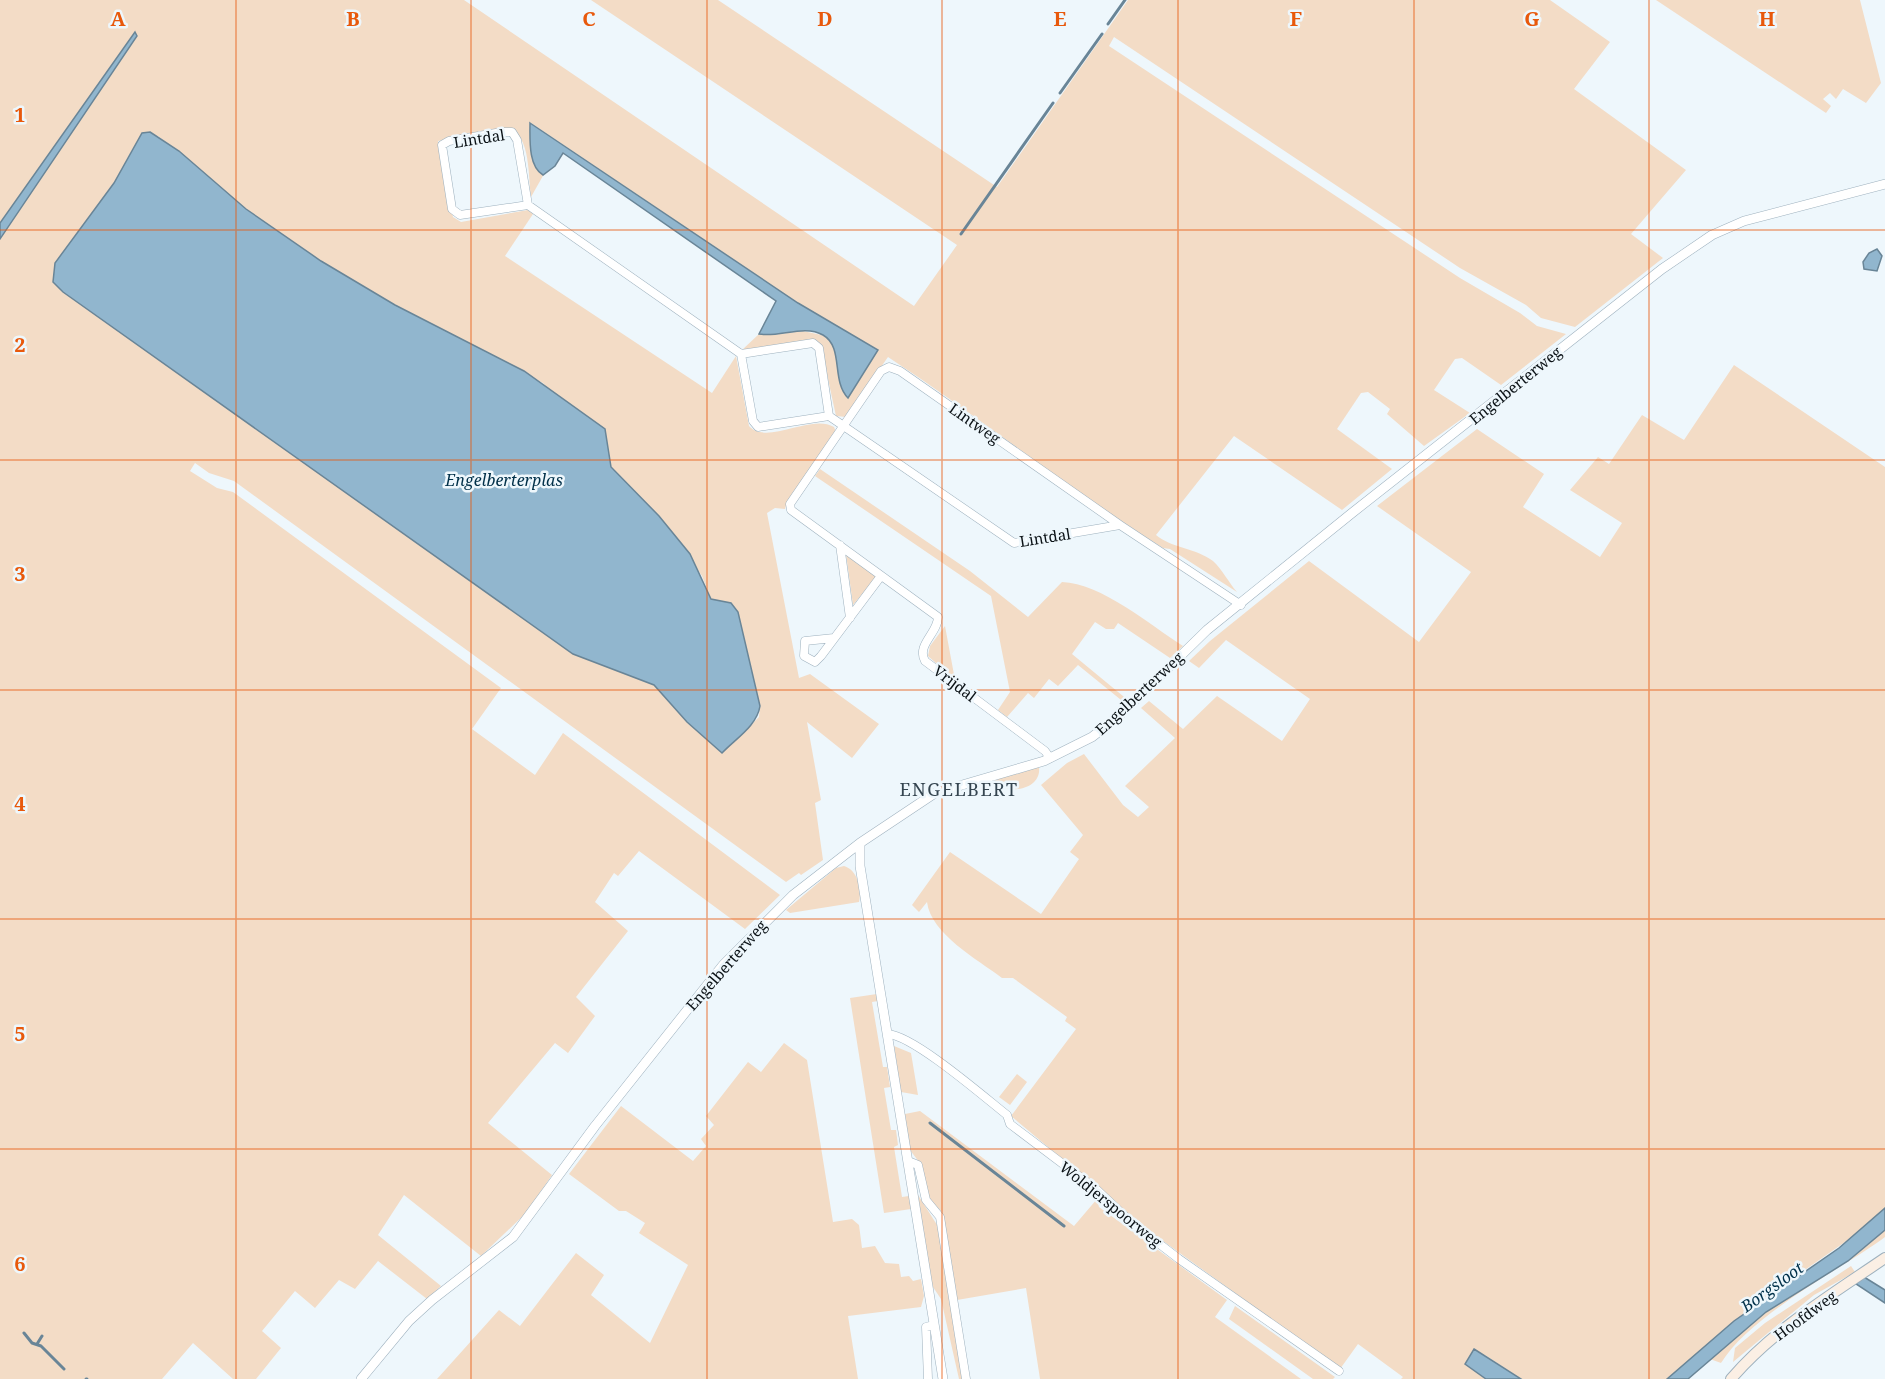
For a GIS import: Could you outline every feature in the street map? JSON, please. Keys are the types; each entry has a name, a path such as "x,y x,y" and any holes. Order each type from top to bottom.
{"main road":[{"name":"Hoofdweg","path":"1731,1379 1749,1358 1779,1332 1885,1258"}],"street":[{"name":"Lintdal","path":"512,132 518,140 528,205 469,216 460,215 452,209 442,145 449,141 512,132"},
{"name":"Engelberterweg","path":"361,1379 417,1314 513,1237 595,1126 723,965 779,907 842,856 935,793 1050,758 1092,737 1119,716 1185,650 1352,513 1662,269 1712,235 1744,221 1885,184"},
{"path":"528,205 741,354 813,344 819,348 829,416 758,427 753,422 741,354"},
{"name":"Lintweg","path":"844,426 881,371 889,367 900,371 1120,525"},
{"name":"Lintdal","path":"829,416 1014,543 1120,525"},
{"name":"Vrijdal","path":"844,426 790,504 791,510 938,617 938,626 923,647 922,655 925,661 1045,751 1050,758"},
{"path":"1120,525 1241,605"},
{"path":"840,545 850,618"},
{"path":"834,638 881,576"},
{"path":"860,843 860,866 943,1379"},
{"path":"842,856 860,866"},
{"name":"Woldjerspoorweg","path":"888,1034 903,1038 960,1078 1007,1115 1010,1124 1096,1189 1131,1222 1179,1259 1339,1371"},
{"path":"908,1161 918,1165 926,1200 940,1218 966,1379"},
{"path":"928,1379 926,1327 934,1325"}],"shaded area":[{"path":"0,0 464,0 914,306 957,245 591,0 718,0 997,187 1128,0 1550,0 1610,42 1574,89 1686,170 1631,234 1663,258 1575,327 1541,318 1526,305 1460,268 1114,37 1109,46 1460,278 1520,313 1537,326 1566,334 1501,385 1462,358 1455,359 1434,390 1470,413 1424,446 1387,414 1390,409 1368,392 1361,393 1337,429 1392,469 1342,510 1234,436 1156,535 1169,543 1199,553 1213,561 1237,592 1128,525 888,357 846,417 836,416 822,351 817,342 742,350 759,334 772,335 803,331 826,336 833,343 848,398 878,350 798,303 531,123 544,174 531,197 525,148 516,133 509,129 438,141 453,217 461,222 528,210 533,214 505,256 712,393 736,356 749,426 757,431 767,433 814,424 834,427 836,432 787,502 785,509 775,508 767,513 799,678 810,674 879,724 852,758 807,722 821,800 815,803 823,860 786,882 234,481 209,473 195,463 190,471 217,488 233,492 501,688 472,729 535,775 563,733 780,895 745,929 639,851 618,876 614,873 595,902 628,931 576,997 595,1016 568,1053 555,1043 488,1123 552,1175 526,1213 481,1256 404,1195 378,1235 441,1286 427,1299 378,1261 355,1289 339,1280 315,1308 295,1291 262,1331 281,1348 256,1379 233,1379 193,1343 162,1379 0,1379 0,239 137,36 135,33 0,223","holes":["158,136 246,209 321,261 395,305 543,383 608,459 611,467 659,516 702,576 711,599 731,603 738,612 760,706 759,717 722,753 687,722 654,685 573,654 317,471 55,263 114,183 132,150"]},
{"path":"1656,0 1860,0 1881,83 1866,103 1843,89 1836,99 1830,93 1823,99 1831,106 1826,113"},
{"path":"1734,365 1885,467 1885,1208 1865,1228 1759,1302 1667,1379 1521,1379 1485,1355 1465,1364 1486,1379 1401,1379 1403,1377 1358,1344 1340,1369 1141,1225 1011,1116 1076,1029 1065,1021 1067,1017 1013,978 1002,978 957,945 937,925 930,914 927,902 919,912 912,905 950,852 1041,914 1079,859 1070,852 1083,835 1041,785 1067,763 1084,754 1123,805 1138,817 1149,807 1125,786 1175,738 1141,708 1149,701 1183,729 1217,696 1282,741 1310,699 1226,640 1199,668 1189,661 1210,641 1309,561 1419,642 1471,572 1377,506 1477,429 1544,474 1523,507 1600,557 1622,523 1570,490 1598,457 1609,464 1642,415 1684,440"},
{"path":"820,469 970,571 1028,617 1062,582 1077,584 1093,589 1125,606 1183,646 1170,658 1118,623 1114,629 1106,629 1095,622 1072,654 1129,701 1126,704 1078,665 1058,686 1049,679 1034,698 1028,693 1007,717 998,710 1010,692 991,596 815,476"},
{"path":"846,554 876,577 853,605"},
{"path":"945,626 955,680 928,656 930,646"},
{"path":"1039,767 1035,781 1022,788 1006,788 993,781 994,779"},
{"path":"844,866 856,876 860,892 859,902 790,913 786,910 836,868"},
{"path":"877,994 878,1001 872,1002 883,1067 887,1067 890,1087 884,1088 891,1130 896,1130 898,1145 894,1147 902,1197 909,1196 911,1209 884,1213 850,998"},
{"path":"784,1043 807,1060 833,1222 852,1219 859,1225 862,1248 875,1246 885,1263 899,1264 901,1277 909,1276 913,1281 921,1279 924,1296 921,1307 848,1316 858,1379 437,1379 499,1310 520,1326 576,1253 604,1275 591,1295 650,1343 688,1265 639,1233 645,1223 626,1211 619,1211 569,1174 621,1106 693,1161 706,1146 701,1139 714,1125 706,1116 748,1062 761,1072"},
{"path":"894,1046 911,1053 918,1095 901,1092"},
{"path":"1017,1074 1027,1082 1010,1105 999,1097"},
{"path":"920,1111 1074,1226 1097,1199 1099,1207 1227,1300 1215,1317 1301,1379 1040,1379 1026,1288 957,1300 942,1212 929,1199 922,1166 910,1150 905,1114"},
{"path":"918,1195 939,1228 963,1379 959,1379 941,1299 931,1284"},
{"path":"1885,1230 1885,1237 1881,1240 1772,1312 1734,1346 1721,1363 1710,1359 1766,1312 1848,1261"},
{"path":"1851,1266 1855,1272 1814,1295 1733,1362 1735,1348 1765,1323"},
{"path":"1235,1306 1335,1377 1333,1379 1313,1379 1229,1319"}],"water":[{"path":"135,32 137,36 0,239 0,223"},
{"path":"530,123 798,303 878,350 848,398 840,383 836,356 829,340 816,332 808,331 759,334 776,301 563,153 555,166 543,175 538,171 532,159"},
{"name":"Engelberterplas","path":"150,132 179,151 246,209 321,261 395,305 524,371 605,429 611,467 659,516 690,554 711,599 731,603 738,612 760,706 755,720 745,732 722,753 687,722 654,685 573,654 63,292 53,282 55,263 114,183 142,133"},
{"path":"1877,249 1882,256 1877,271 1864,269 1863,262 1869,253"},
{"path":"1885,1208 1885,1230 1848,1261 1766,1312 1688,1379 1667,1379 1734,1321 1839,1248"},
{"path":"1864,1277 1885,1290 1885,1303 1856,1284"},
{"path":"1474,1349 1521,1379 1486,1379 1465,1364"}],"waterway":[{"path":"1108,24 1125,0"},
{"path":"1060,93 1102,34"},
{"path":"961,234 1053,103"},
{"path":"930,1123 1064,1226"},
{"path":"24,1333 32,1343 41,1346 64,1369"},
{"path":"37,1344 42,1336"}],"district":[{"name":"ENGELBERT","path":"959,789"}],"water label":[{"name":"Borgsloot","path":"1772,1287"}]}
